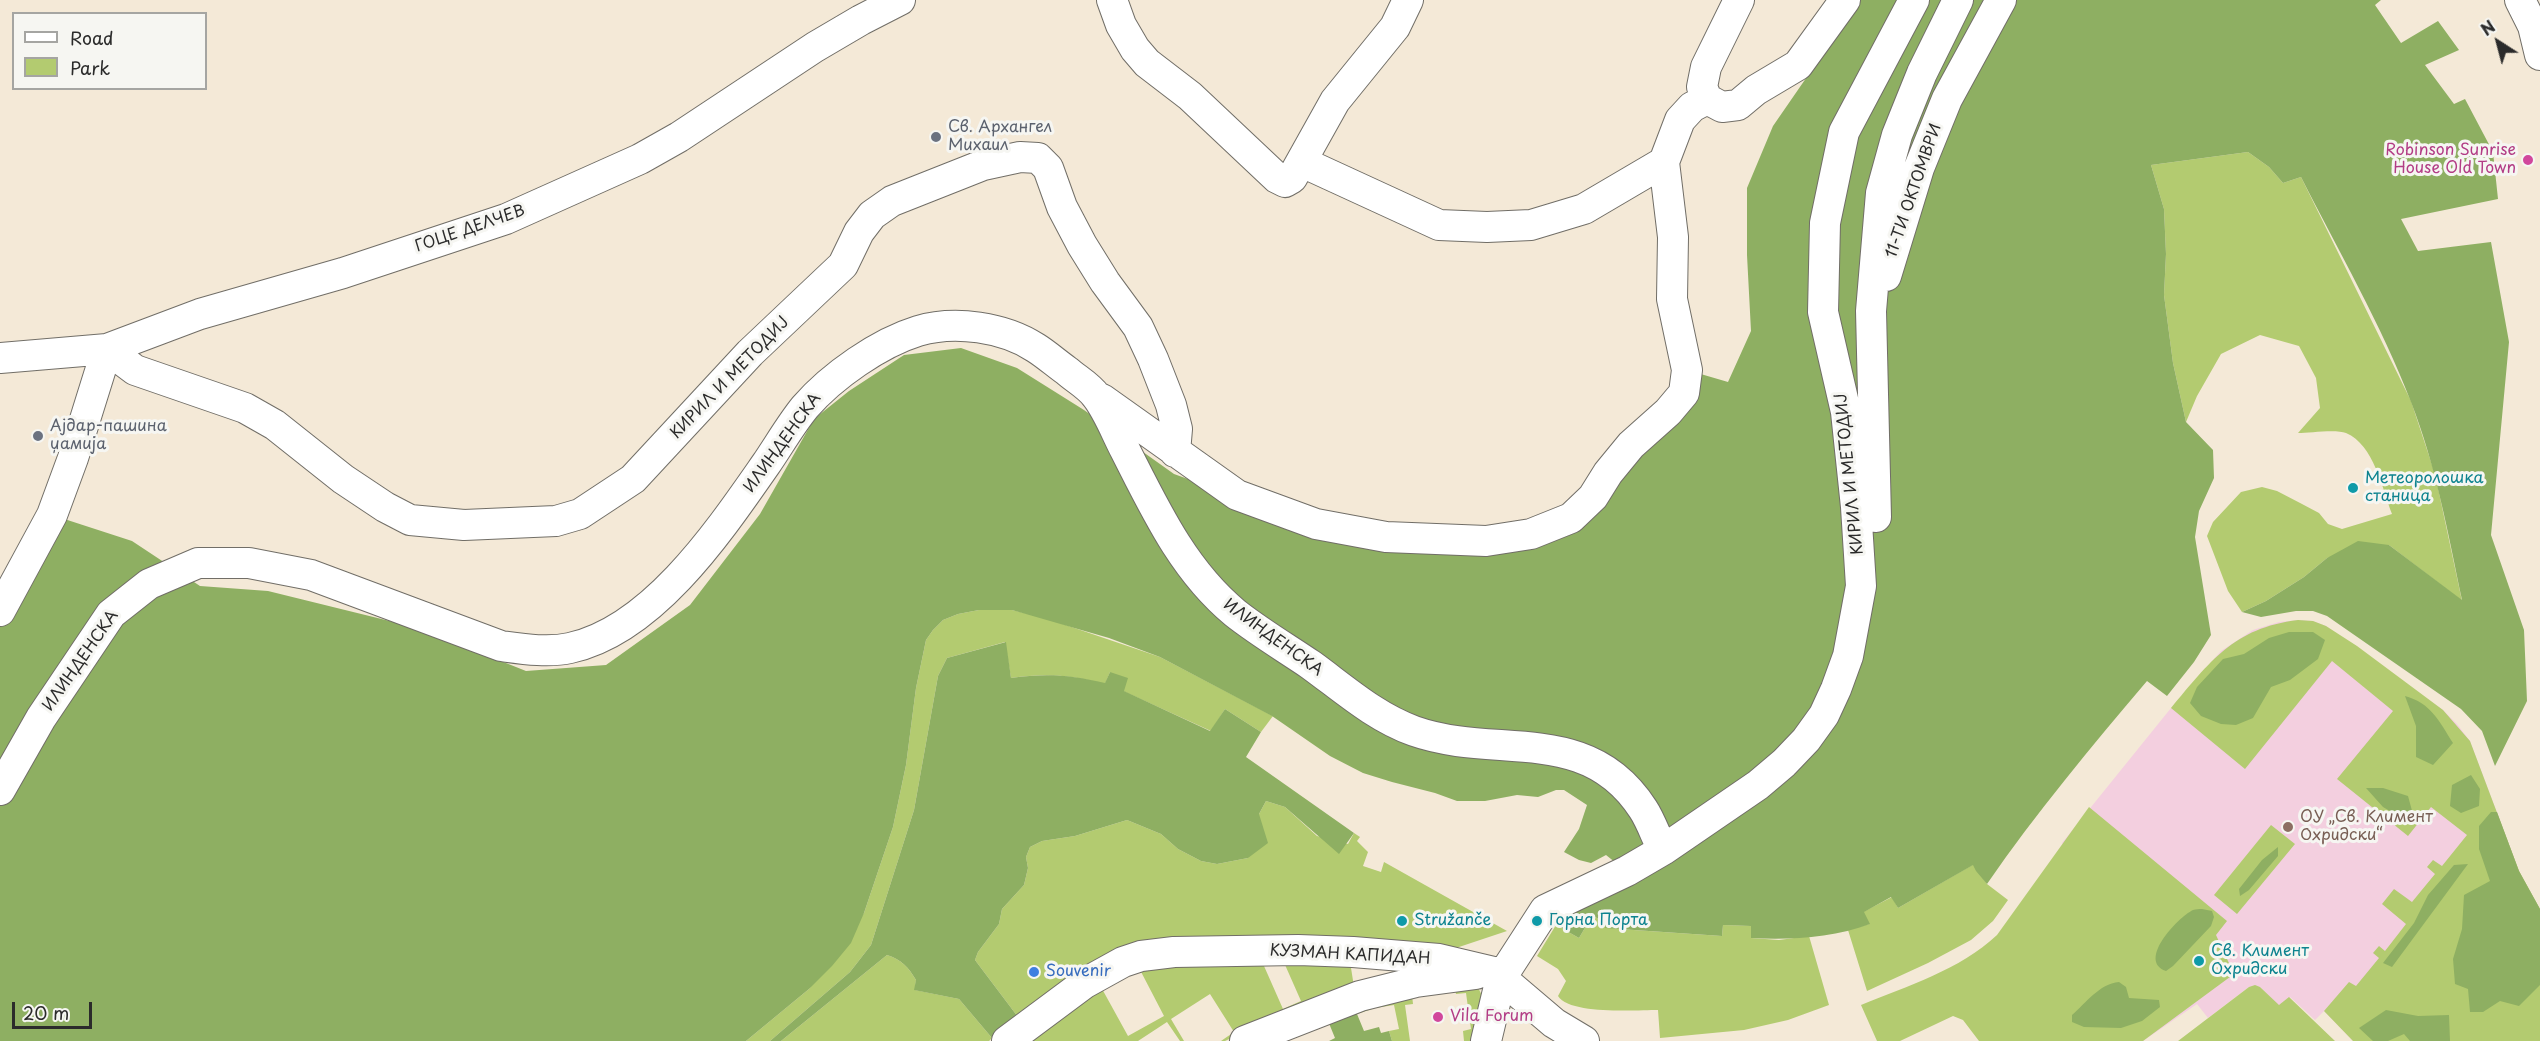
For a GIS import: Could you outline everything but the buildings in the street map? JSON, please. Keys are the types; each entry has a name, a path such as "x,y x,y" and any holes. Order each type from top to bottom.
{"street":[{"name":"ГОЦЕ ДЕЛЧЕВ","path":"0,358 107,349 200,314 343,273 506,219 596,180 679,137 815,47 855,10 900,0"},
{"path":"1112,0 1121,25 1135,49 1147,63 1190,96 1277,178 1285,182 1292,178 1302,162 1335,100 1395,27 1408,0"},
{"path":"1739,0 1706,67 1702,87 1707,99 1722,107 1738,105 1756,90 1798,65 1845,0"},
{"name":"КИРИЛ И МЕТОДИЈ","path":"1663,850 1772,774 1816,727 1836,689 1848,656 1860,586 1856,507 1846,412 1823,312 1825,223 1844,132 1914,0"},
{"path":"1860,586 1879,560 1874,479 1871,323 1881,193 1897,135 1922,73 1958,0"},
{"name":"11-ТИ ОКТОМВРИ","path":"1871,323 1923,158 1947,99 2001,0"},
{"path":"2520,0 2533,26 2540,55"},
{"path":"1096,394 1237,495 1316,524 1386,537 1486,542 1531,534 1571,518 1593,497 1608,473 1631,445 1668,412 1684,393 1687,370 1672,298 1673,237 1664,162 1680,120 1692,107 1707,99"},
{"name":"КИРИЛ И МЕТОДИЈ","path":"107,349 135,370 212,395 255,413 275,425 385,507 410,520 464,525 556,521 580,514 633,479 750,353 843,265 859,232 872,215 892,201 973,169 1020,157 1038,158 1048,168 1062,207 1082,245 1105,282 1138,327 1153,359 1171,405 1177,429 1175,452"},
{"path":"1302,162 1438,225 1487,227 1531,225 1584,209 1664,162"},
{"name":"ИЛИНДЕНСКА","path":"0,789 41,718 111,614 149,584 198,563 249,563 311,575 501,646 532,650 565,650 592,642 618,628 668,588 726,522 804,408 829,382 888,345 917,331 945,325 973,327 1006,334 1035,347 1096,394 1182,555 1210,591 1238,615 1371,710 1397,724 1457,741 1555,750 1595,762 1629,789 1644,810 1663,850"},
{"path":"0,611 52,515 73,458 107,349"},
{"path":"1486,1041 1498,975 1545,910 1627,871 1663,850"},
{"name":"КУЗМАН КАПИДАН","path":"1007,1041 1085,982 1123,962 1150,954 1298,950 1353,952 1439,959 1498,975"},
{"path":"1498,975 1554,1023 1584,1041"},
{"name":"КУЗМАН КАПИДАН","path":"1245,1041 1276,1035 1360,996 1416,982 1498,975"}],"shaded area":[{"name":"ОУ „Св. Климент Охридски“","path":"2313,621 2326,626 2443,710 2457,724 2470,741 2519,871 2540,909 2353,1041 2324,1011 2315,1020 2290,997 2279,1006 2260,987 2249,987 2208,1018 2197,1004 2143,1041 2062,843 2171,708 2221,651 2253,630 2279,622"}],"green space":[{"path":"1860,0 2381,0 2375,5 2401,43 2438,21 2459,50 2425,65 2454,104 2465,99 2493,152 2498,199 2401,219 2418,251 2491,242 2509,342 2491,535 2524,630 2527,701 2495,766 2482,731 2461,709 2327,616 2313,611 2296,611 2261,617 2242,612 2266,601 2304,577 2327,558 2358,541 2389,545 2462,600 2428,451 2411,402 2387,345 2301,177 2283,183 2269,167 2248,152 2151,165 2164,209 2166,254 2164,295 2173,363 2186,422 2213,450 2214,478 2199,511 2195,537 2211,635 2194,662 2167,696 2147,681 2044,806 1987,884 1973,865 1898,908 1891,897 1864,912 1870,924 1826,935 1780,939 1751,938 1751,926 1723,925 1722,936 1605,928 1605,921 1592,916 1579,938 1556,925 1588,890 1626,871 1606,855 1591,863 1564,852 1579,829 1587,805 1564,790 1556,790 1538,797 1517,795 1485,801 1457,801 1392,782 1363,773 1330,756 1272,716 1160,657 1109,638 1012,610 979,610 943,620 926,640 916,688 906,765 893,827 864,913 851,943 809,989 746,1041 0,1041 0,611 52,515 132,541 200,586 268,591 418,628 526,671 606,665 690,605 760,514 814,419 849,391 904,355 961,348 1017,368 1084,410 1174,474 1279,512 1386,537 1571,518 1687,370 1728,382 1751,331 1747,255 1747,188 1773,126"},
{"path":"2248,152 2269,167 2283,183 2301,177 2411,401 2435,474 2462,601 2389,545 2327,558 2304,577 2266,601 2242,612 2228,591 2207,536 2213,522 2241,492 2262,487 2277,491 2319,513 2328,524 2342,529 2392,514 2376,468 2364,447 2356,439 2342,432 2298,433 2320,408 2316,378 2299,346 2260,335 2221,354 2197,396 2186,422 2173,363 2164,295 2166,254 2164,209 2151,165"},
{"path":"979,610 1012,610 1045,618 1160,657 1273,716 1261,732 1225,709 1211,731 1123,691 1110,672 1105,684 1058,676 1011,678 1005,642 947,658 938,676 914,810 871,945 850,972 770,1041 746,1041 809,989 864,913 893,827 906,765 916,688 926,640 943,620"},
{"path":"2298,620 2313,621 2326,626 2357,646 2443,710 2470,741 2519,871 2540,909 2540,1041 2353,1041 2324,1011 2349,982 2356,986 2379,958 2373,953 2379,946 2385,951 2406,924 2382,904 2394,889 2412,902 2435,874 2427,867 2433,860 2442,866 2467,835 2431,807 2408,836 2337,779 2393,711 2332,661 2245,769 2171,708 2211,662 2240,639 2275,624"},
{"path":"2289,632 2313,632 2325,640 2318,659 2290,680 2271,687 2253,718 2236,725 2221,724 2201,716 2190,703 2197,687 2223,659 2244,654 2269,638"},
{"path":"1006,642 1011,678 1058,676 1105,683 1110,672 1128,678 1124,691 1210,731 1225,709 1261,732 1246,757 1354,833 1339,854 1285,807 1266,801 1259,814 1268,843 1248,858 1217,864 1201,861 1178,849 1161,834 1127,820 1075,836 1042,841 1030,847 1026,857 1028,868 1024,885 1002,909 999,924 978,952 975,960 1018,1017 992,1038 959,999 914,990 916,980 910,972 900,962 887,955 781,1041 770,1041 850,972 871,945 914,810 938,676 947,658"},
{"path":"2405,696 2428,708 2439,720 2453,743 2433,765 2416,757 2416,726"},
{"path":"2471,775 2480,789 2479,806 2461,813 2450,806 2452,785"},
{"path":"2366,788 2383,788 2408,796 2414,818 2405,820 2383,807"},
{"path":"1266,801 1285,807 1317,836 1348,844 1354,833 1360,837 1357,841 1368,852 1363,866 1381,872 1384,862 1507,931 1453,949 1207,939 1018,1017 975,960 978,952 999,924 1002,909 1024,885 1028,868 1026,857 1030,847 1042,841 1075,836 1127,820 1161,834 1178,849 1201,861 1217,864 1248,858 1259,814"},
{"path":"2089,807 2227,921 2216,935 2234,974 2143,1041 1979,1041 1963,1020 1953,1016 1900,1041 1877,1041 1861,1005 1950,968 1997,935"},
{"path":"2491,812 2497,812 2519,871 2540,909 2540,985 2519,1006 2500,1001 2483,1012 2470,1012 2468,989 2455,984 2453,959 2462,929 2464,895 2490,881 2479,849 2479,826"},
{"path":"2271,825 2295,844 2237,914 2214,895"},
{"path":"2278,847 2278,856 2249,890 2240,896 2239,889 2262,860"},
{"path":"1974,864 1987,884 2008,900 1993,921 1971,940 1867,991 1848,930 1869,924 1863,912 1892,897 1898,908"},
{"path":"2468,864 2392,967 2383,963 2414,923 2428,895 2454,865"},
{"path":"2193,910 2212,911 2214,917 2211,926 2173,966 2166,971 2158,966 2156,958 2158,949 2170,930"},
{"path":"1592,916 1605,921 1605,927 1619,929 1722,936 1723,925 1752,926 1751,938 1779,940 1809,936 1829,1005 1788,1020 1744,1030 1660,1038 1658,1010 1589,1009 1565,1002 1558,996 1566,981 1558,969 1537,956 1556,925 1579,938"},
{"path":"887,955 904,964 916,980 915,990 959,999 992,1038 989,1041 781,1041"},
{"path":"1349,955 1354,987 1284,1013 1225,1041 1221,1041 1234,1032 1210,994 1171,1019 1184,1041 1180,1041 1167,1022 1138,1041 1029,1041 1072,1006 1101,987 1128,1036 1164,1016 1138,966 1182,960","holes":["1282,958 1301,1001 1283,1009 1264,966"]},
{"path":"2119,982 2126,987 2129,998 2159,1000 2160,1007 2142,1021 2121,1028 2084,1027 2072,1022 2072,1015 2093,995 2105,986"},
{"path":"1454,985 1478,988 1483,1000 1481,1014 1470,1041 1464,1041 1463,1031 1471,1029 1466,993 1456,994"},
{"path":"2255,985 2279,1005 2289,997 2335,1041 2178,1041 2249,987"},
{"path":"1412,995 1413,1004 1405,1005 1410,1041 1392,1041 1389,1031 1399,1029 1394,1005 1357,1014 1352,1011"},
{"path":"2386,1010 2418,1016 2449,1015 2450,1041 2410,1041 2404,1034 2388,1041 2373,1041 2359,1028"},
{"path":"1352,1011 1357,1014 1364,1031 1379,1027 1381,1033 1389,1031 1392,1041 1329,1041 1335,1038 1326,1016"}],"place":[{"name":"Св. Архангел Михаил","path":"936,137"},
{"name":"Robinson Sunrise House Old Town","path":"2528,160"},
{"name":"Ајдар-пашина џамија","path":"38,436"},
{"name":"Метеоролошка станица","path":"2353,488"},
{"name":"ОУ „Св. Климент Охридски“","path":"2288,827"},
{"name":"Stružanče","path":"1402,921"},
{"name":"Горна Порта","path":"1537,921"},
{"name":"Св. Климент Охридски","path":"2199,961"},
{"name":"Souvenir","path":"1034,972"},
{"name":"Vila Forum","path":"1438,1017"}]}
